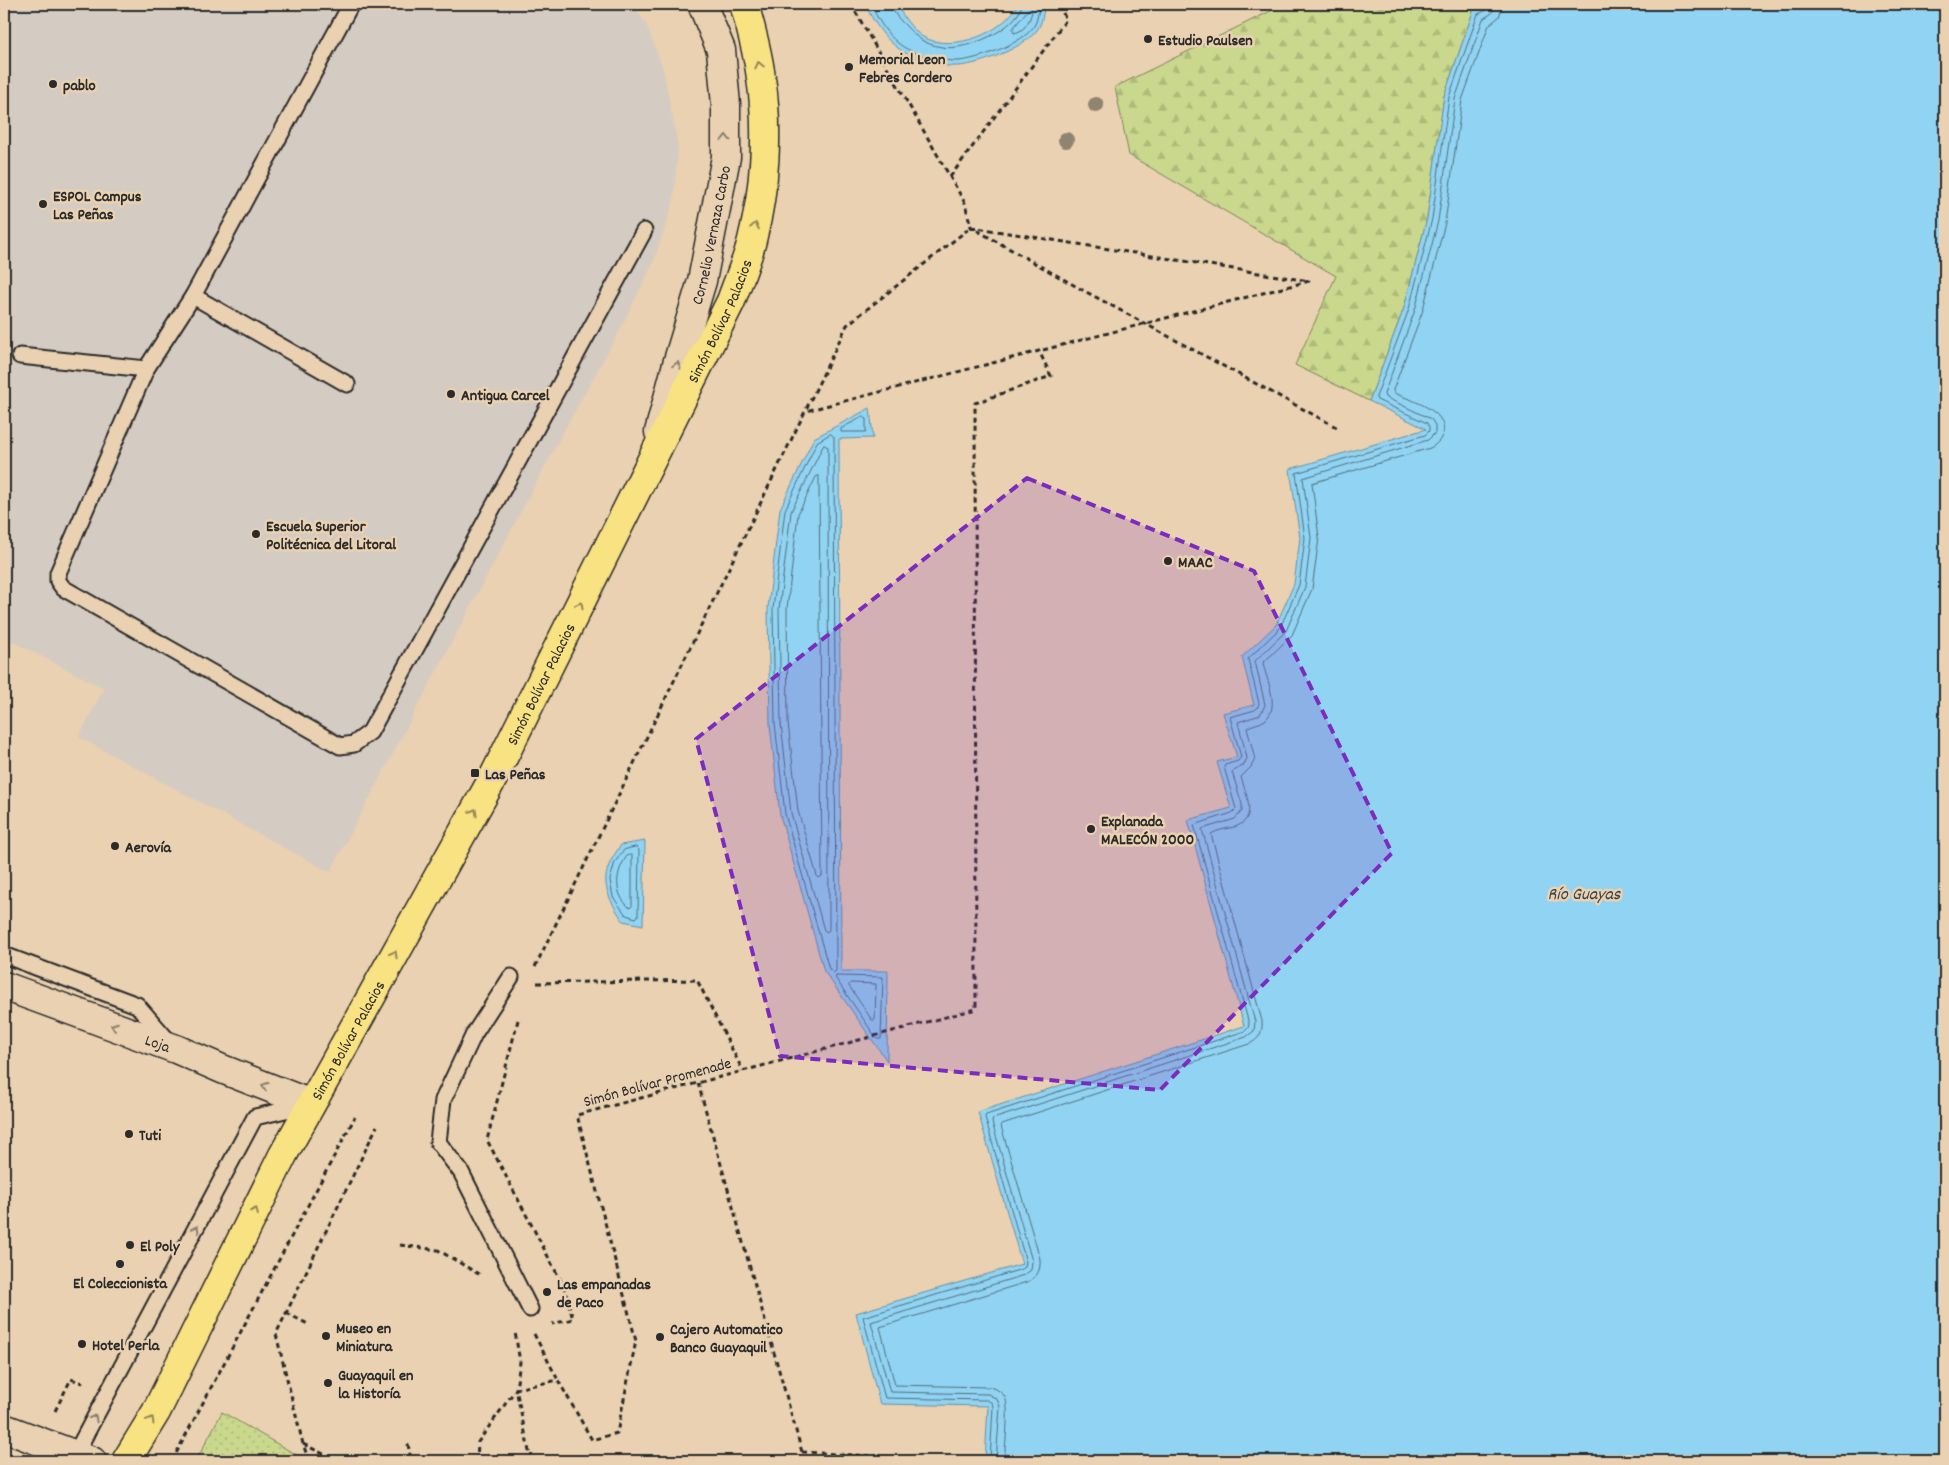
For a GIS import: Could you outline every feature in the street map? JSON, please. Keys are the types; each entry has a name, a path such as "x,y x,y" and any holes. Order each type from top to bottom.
{"main road":[{"name":"Simón Bolívar Palacios","path":"126,1461 156,1412 282,1155 492,780 731,302 752,242 759,208 765,123 762,78 744,4"}],"street":[{"name":"Cornelio Vernaza Carbo","path":"652,463 677,364 702,282 726,156 726,105 721,50 702,4"},
{"name":"Loja","path":"4,986 176,1049 311,1104"},
{"path":"4,1428 80,1459"}],"lane":[{"path":"351,4 193,296 146,369 58,573 58,581 62,588 340,746 354,744 370,732 644,231"},
{"path":"193,296 347,384"},
{"path":"20,356 146,369"},
{"path":"4,955 137,1005 176,1049"},
{"path":"511,978 474,1034 443,1100 438,1142 461,1172 530,1309"},
{"path":"80,1459 255,1118 311,1104"}],"path":[{"path":"851,4 965,203 971,227 1079,288 1338,428"},
{"path":"950,176 1066,20 1059,4"},
{"path":"532,974 847,325 971,227 1309,281 806,412"},
{"name":"Simón Bolívar Promenade","path":"558,1380 592,1440 617,1433 636,1341 577,1115 976,1009 974,403 1051,376 1039,351"},
{"path":"528,983 697,980 743,1071"},
{"path":"520,1011 487,1140 564,1287 573,1319 548,1325"},
{"path":"698,1083 802,1452 799,1461"},
{"path":"172,1461 355,1118"},
{"path":"309,1461 303,1444 276,1334 378,1126"},
{"path":"400,1245 438,1250 480,1275 486,1282"},
{"path":"286,1313 308,1324"},
{"path":"514,1325 520,1362 516,1389 531,1461"},
{"path":"477,1461 478,1442 516,1389 558,1380 531,1329"},
{"path":"303,1444 338,1461"},
{"path":"408,1444 411,1461"},
{"path":"802,1452 886,1457"}],"highlighted area":[{"path":"1027,478 1254,571 1392,853 1160,1090 780,1056 696,739"}],"shaded area":[{"name":"Escuela Superior Politécnica del Litoral","path":"4,4 633,4 646,24 663,69 678,147 673,203 653,263 614,341 564,430 330,872 79,737 104,688 4,637"}],"green space":[{"path":"1285,4 1491,4 1474,9 1444,96 1427,218 1404,308 1369,401 1295,365 1336,276 1129,155 1115,87"},
{"path":"222,1412 300,1457 299,1461 259,1461 254,1459 252,1461 196,1461"}],"water":[{"path":"865,4 897,4 919,35 935,41 949,43 963,41 990,31 1001,24 1018,4 1045,4 1039,27 1023,43 990,59 967,65 953,66 923,61 904,53 884,35"},
{"name":"Río Guayas","path":"1491,4 1945,4 1945,1461 985,1461 988,1406 880,1404 856,1313 1022,1264 978,1112 1244,1026 1188,820 1231,808 1217,762 1237,757 1223,713 1254,705 1242,657 1276,625 1294,584 1300,538 1290,469 1426,429 1369,401 1404,308 1427,218 1444,96 1474,9"},
{"path":"870,408 873,438 839,439 841,971 888,971 887,1061 824,971 780,815 770,724 768,608 780,509 814,438"},
{"path":"645,841 643,925 623,921 608,892 606,874 621,845"}],"place":[{"name":"Estudio Paulsen","path":"1148,39"},
{"name":"Memorial Leon Febres Cordero","path":"849,67"},
{"name":"pablo","path":"53,84"},
{"name":"ESPOL Campus Las Peñas","path":"43,204"},
{"name":"Antigua Carcel","path":"451,394"},
{"name":"Escuela Superior Politécnica del Litoral","path":"256,534"},
{"name":"MAAC","path":"1168,561"},
{"name":"Las Peñas","path":"475,773"},
{"name":"Explanada MALECÓN 2000","path":"1091,829"},
{"name":"Aerovía","path":"115,846"},
{"name":"Tuti","path":"129,1134"},
{"name":"El Poly","path":"130,1245"},
{"name":"El Coleccionista","path":"120,1264"},
{"name":"Las empanadas de Paco","path":"547,1292"},
{"name":"Museo en Miniatura","path":"326,1336"},
{"name":"Cajero Automatico Banco Guayaquil","path":"660,1337"},
{"name":"Hotel Perla","path":"82,1344"},
{"name":"Guayaquil en la Historía","path":"328,1383"}]}
